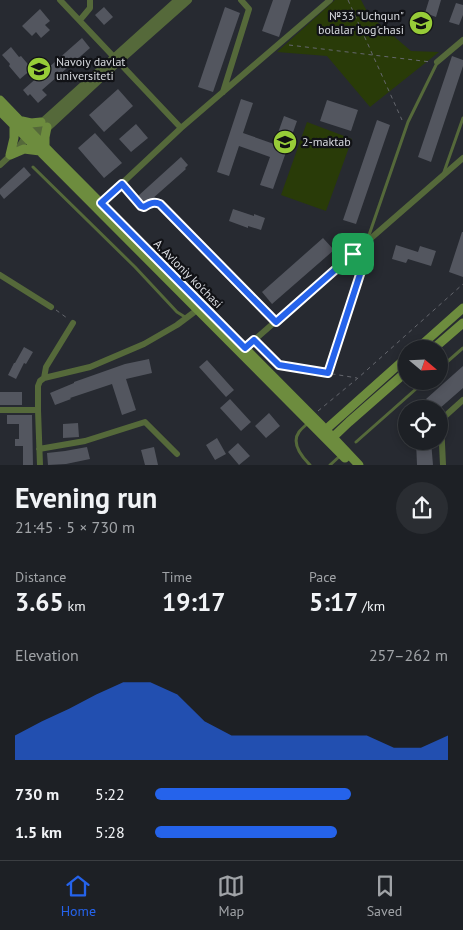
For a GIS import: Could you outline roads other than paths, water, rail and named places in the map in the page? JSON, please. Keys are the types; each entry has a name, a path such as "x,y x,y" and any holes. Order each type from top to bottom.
{"main road":[{"name":"A. Avloniy ko'chasi","path":"0,100 17,123"},
{"name":"A. Avloniy ko'chasi","path":"0,110 17,123 43,149 196,310 359,465"},
{"path":"17,123 44,125 43,149 24,149 10,156 17,123"},
{"name":"A. Avloniy ko'chasi","path":"43,149 101,203 245,348 310,419"},
{"path":"427,340 463,308"},
{"path":"443,340 463,323"},
{"path":"323,432 398,365"},
{"path":"331,440 398,379"},
{"name":"A. Avloniy ko'chasi","path":"331,440 351,465"}],"street":[{"path":"60,0 181,128"},
{"path":"80,20 90,8 90,0"},
{"path":"0,165 178,0"},
{"path":"116,59 188,0"},
{"path":"223,92 249,9 242,0"},
{"path":"101,203 181,128 330,0"},
{"path":"437,62 463,40"},
{"path":"245,348 463,158"},
{"path":"0,275 51,307"},
{"path":"40,465 38,386 40,380 90,366 144,344 177,325 196,310"},
{"path":"44,378 46,368 73,324"},
{"path":"443,465 441,422 463,400"},
{"path":"0,410 38,410"},
{"path":"39,449 85,441 145,422 177,454"}],"lane":[{"path":"367,242 406,128 437,62"},
{"path":"443,175 463,118"},
{"path":"33,167 186,318"},
{"path":"122,184 141,206 144,207 156,202 160,204 276,322"},
{"path":"448,361 463,348"},
{"path":"356,442 415,390"},
{"path":"310,419 298,433 296,442 302,457 310,465"},
{"path":"330,465 341,454"}],"place":[{"name":"№33 \"Uchqun\" bolalar bog'chasi","path":"421,23"},
{"name":"Navoiy davlat universiteti","path":"39,69"},
{"name":"2-maktab","path":"285,142"}]}
